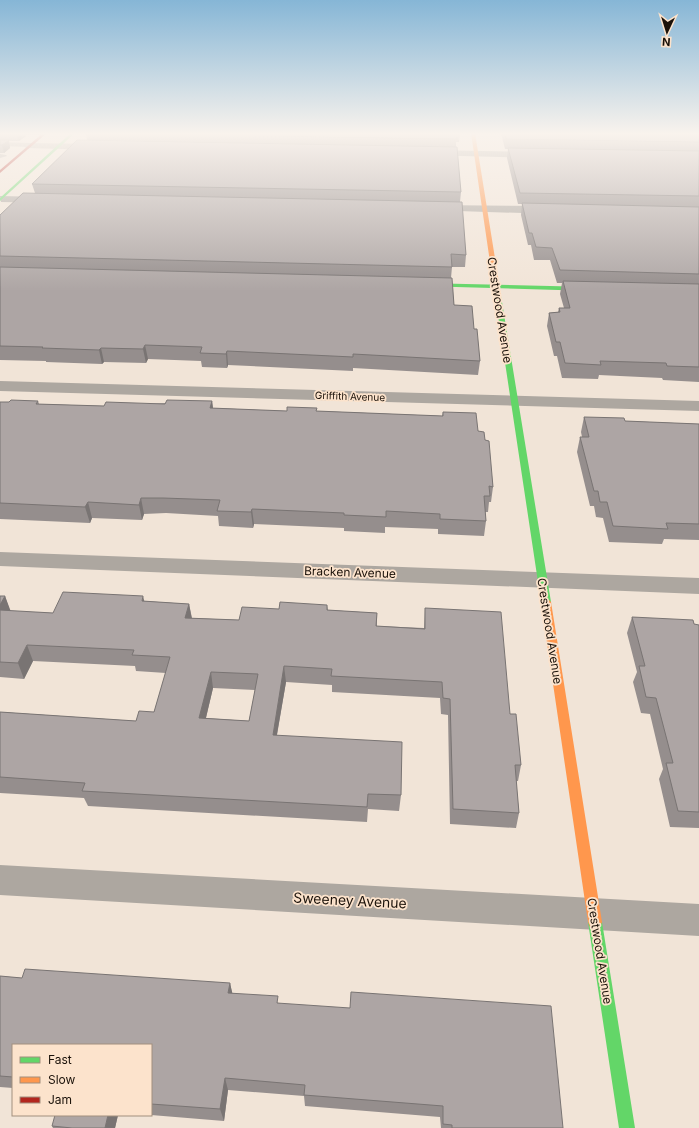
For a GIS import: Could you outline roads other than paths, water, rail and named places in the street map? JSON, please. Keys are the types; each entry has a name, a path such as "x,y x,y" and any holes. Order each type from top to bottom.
{"street":[{"path":"0,200 16,186"},
{"name":"Crestwood Avenue","path":"481,186 627,1128"},
{"path":"0,200 59,201"},
{"path":"424,208 564,210"},
{"path":"411,285 598,290"},
{"name":"Griffith Avenue","path":"0,386 699,406"},
{"name":"Bracken Avenue","path":"0,559 699,586"},
{"name":"Sweeney Avenue","path":"0,880 699,920"}]}
